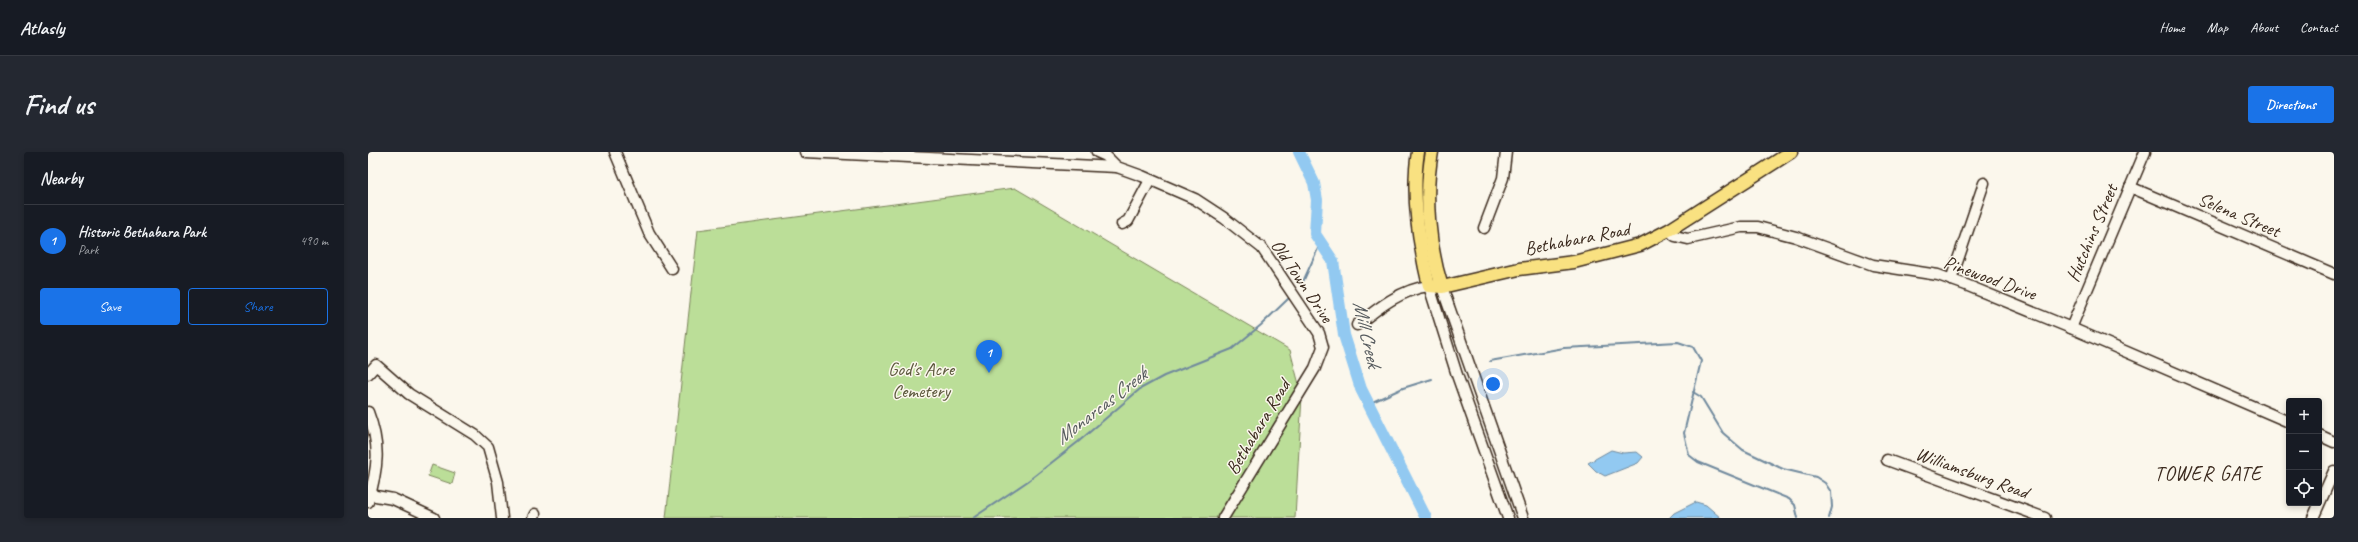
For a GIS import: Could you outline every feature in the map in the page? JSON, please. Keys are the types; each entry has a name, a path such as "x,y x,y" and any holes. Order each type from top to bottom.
{"main road":[{"path":"1418,152 1417,204 1421,254 1429,286"},
{"path":"1432,152 1429,204 1434,252 1442,287"},
{"name":"Bethabara Road","path":"1429,286 1442,287 1519,269 1574,262 1615,253 1640,245 1669,230 1788,153"}],"street":[{"path":"615,152 649,233 672,269"},
{"name":"Old Town Drive","path":"805,152 860,153 1117,167 1195,199 1224,218 1262,248 1319,333 1323,348 1322,354"},
{"path":"1097,152 1106,156 1117,167"},
{"path":"1484,228 1503,178 1506,152"},
{"name":"Hutchins Street","path":"2071,328 2145,152"},
{"path":"1122,224 1128,221 1150,180"},
{"path":"1951,280 1984,183"},
{"name":"Selena Street","path":"2130,187 2334,274"},
{"name":"Pinewood Drive","path":"1669,230 1675,236 1688,239 1741,227 1758,227 1796,237 1874,265 1938,275 2071,328 2286,421"},
{"path":"1429,286 1455,367 1508,518"},
{"name":"Bethabara Road","path":"1357,325 1382,305 1418,287 1429,286"},
{"path":"1442,287 1523,518"},
{"name":"Bethabara Road","path":"1223,518 1322,354"},
{"path":"368,374 376,365 409,394 475,435 488,447 498,482 502,518"},
{"path":"368,412 377,442 376,475 369,498 392,500 434,518"},
{"path":"2322,436 2334,442"},
{"name":"Williamsburg Road","path":"1887,460 2045,518"},
{"path":"2313,518 2334,472"}],"green space":[{"name":"God's Acre Cemetery","path":"1015,188 1290,350 1302,396 1295,518 666,518 698,230"},
{"path":"432,465 455,473 452,484 428,476"}],"water":[{"path":"1611,450 1623,453 1637,452 1643,457 1638,463 1605,476 1596,471 1588,463"},
{"path":"1696,502 1706,505 1721,518 1669,518 1674,513"}],"waterway":[{"name":"Mill Creek","path":"1299,152 1314,183 1317,200 1315,234 1333,261 1344,335 1361,389 1426,518"},
{"name":"Monarcas Creek","path":"1302,284 1320,244"},
{"name":"Monarcas Creek","path":"973,518 1028,481 1078,442 1140,389 1164,376 1232,349 1261,325 1288,299"},
{"path":"1490,361 1564,348 1678,342 1693,347 1701,361 1684,433 1689,455 1698,462 1789,499 1795,505 1798,518"},
{"path":"1368,404 1403,388 1432,379"},
{"path":"1693,392 1701,397 1723,433 1743,450 1783,469 1816,477 1825,483 1831,492 1832,507 1829,518"}],"place":[{"name":"Historic Bethabara Park","path":"989,373"}],"district":[{"name":"TOWER GATE","path":"2208,473"}]}
